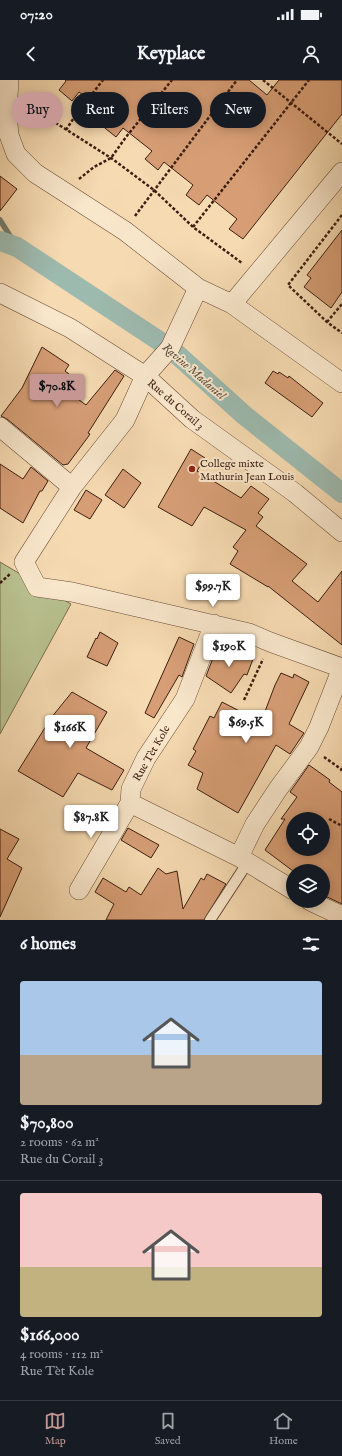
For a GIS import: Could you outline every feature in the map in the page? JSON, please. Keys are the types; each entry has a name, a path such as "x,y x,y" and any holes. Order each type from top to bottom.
{"street":[{"path":"8,86 3,112 9,135 16,154 35,173 125,231 198,288 232,304 342,382"},
{"path":"232,304 342,172"},
{"path":"198,288 170,348 144,376 125,420 72,487 24,562 37,586 72,592 249,632 270,642 342,668 310,746 278,789 255,824 243,859"},
{"name":"Rue du Corail 3","path":"0,293 70,328 144,376 192,419 296,494 342,532"},
{"path":"0,427 72,487"},
{"name":"Rue Tèt Kole","path":"79,890 130,803 131,789 146,758 185,699 214,624"},
{"path":"130,803 243,859 286,886"},
{"path":"325,908 342,916"}],"lane":[{"path":"210,920 243,859"}],"path":[{"path":"66,130 77,113 103,80"},
{"path":"63,191 94,167 111,158 126,136 172,80"},
{"path":"125,231 237,80"},
{"path":"263,80 342,144"},
{"path":"193,227 310,80"},
{"path":"8,86 66,130 111,158 154,190 193,227 257,274"},
{"path":"342,214 288,285 327,322 342,333"},
{"path":"327,322 342,304"},
{"path":"244,700 270,642"},
{"path":"310,746 341,769 342,772"},
{"path":"330,819 342,826"}],"green space":[{"path":"0,562 71,604 0,734"}],"building":[{"path":"65,80 249,80 263,92 210,92 210,128 266,128 266,94 267,95 279,80 342,80 342,114 243,239 229,229 237,219 207,195 199,205 186,195 193,185 164,162 158,170 145,159 152,151 123,128 129,128 129,92 71,92 71,100 59,90 66,81"},
{"path":"105,128 123,128 116,137"},
{"path":"0,176 17,189 0,211"},
{"path":"342,230 342,292 331,308 304,287 311,278 307,275"},
{"path":"42,347 69,365 65,371 69,374 63,382 66,384 63,388 86,405 115,370 124,376 88,433 90,434 88,437 68,464 63,465 7,419 1,416 22,388"},
{"path":"273,371 278,374 279,372 288,378 289,376 323,403 312,417 265,383"},
{"path":"191,449 205,458 197,471 241,498 251,486 269,499 258,513 263,517 256,526 307,564 292,581 318,602 342,571 342,645 268,586 230,564 238,551 233,547 246,530 204,507 192,526 158,507"},
{"path":"0,464 23,479 31,467 48,481 42,491 40,491 23,523 0,508"},
{"path":"123,469 141,483 124,508 105,495"},
{"path":"86,490 102,500 90,519 74,510"},
{"path":"100,632 118,643 107,666 87,657"},
{"path":"179,637 194,644 182,677 179,675 154,718 145,713"},
{"path":"224,647 253,659 247,675 244,674 231,693 206,676 217,649 223,651"},
{"path":"281,673 293,678 294,674 309,682 289,724 304,733 290,754 276,745 238,813 197,789 203,773 188,765 196,751 193,749 210,716 214,718 222,702 261,722"},
{"path":"72,692 107,712 86,748 124,770 112,790 78,773 63,797 18,771 51,718"},
{"path":"309,765 330,780 329,782 342,792 342,904 330,898 330,864 286,864 286,866 265,850 285,819 281,819 286,812 286,856 330,856 330,812 286,812 297,797 290,792"},
{"path":"128,828 159,845 151,858 121,840"},
{"path":"0,829 19,839 7,859 22,868 0,917"},
{"path":"158,868 166,874 177,871 183,909 201,878 204,880 207,874 226,884 204,920 106,920 114,904 95,892 103,878 126,892 129,887 141,895"}],"waterway":[{"name":"Ravine Madaniel","path":"0,220 17,247"},
{"name":"Ravine Madaniel","path":"0,241 17,247 170,348 244,415 342,493"}],"place":[{"name":"College mixte Mathurin Jean Louis","path":"192,469"}]}
